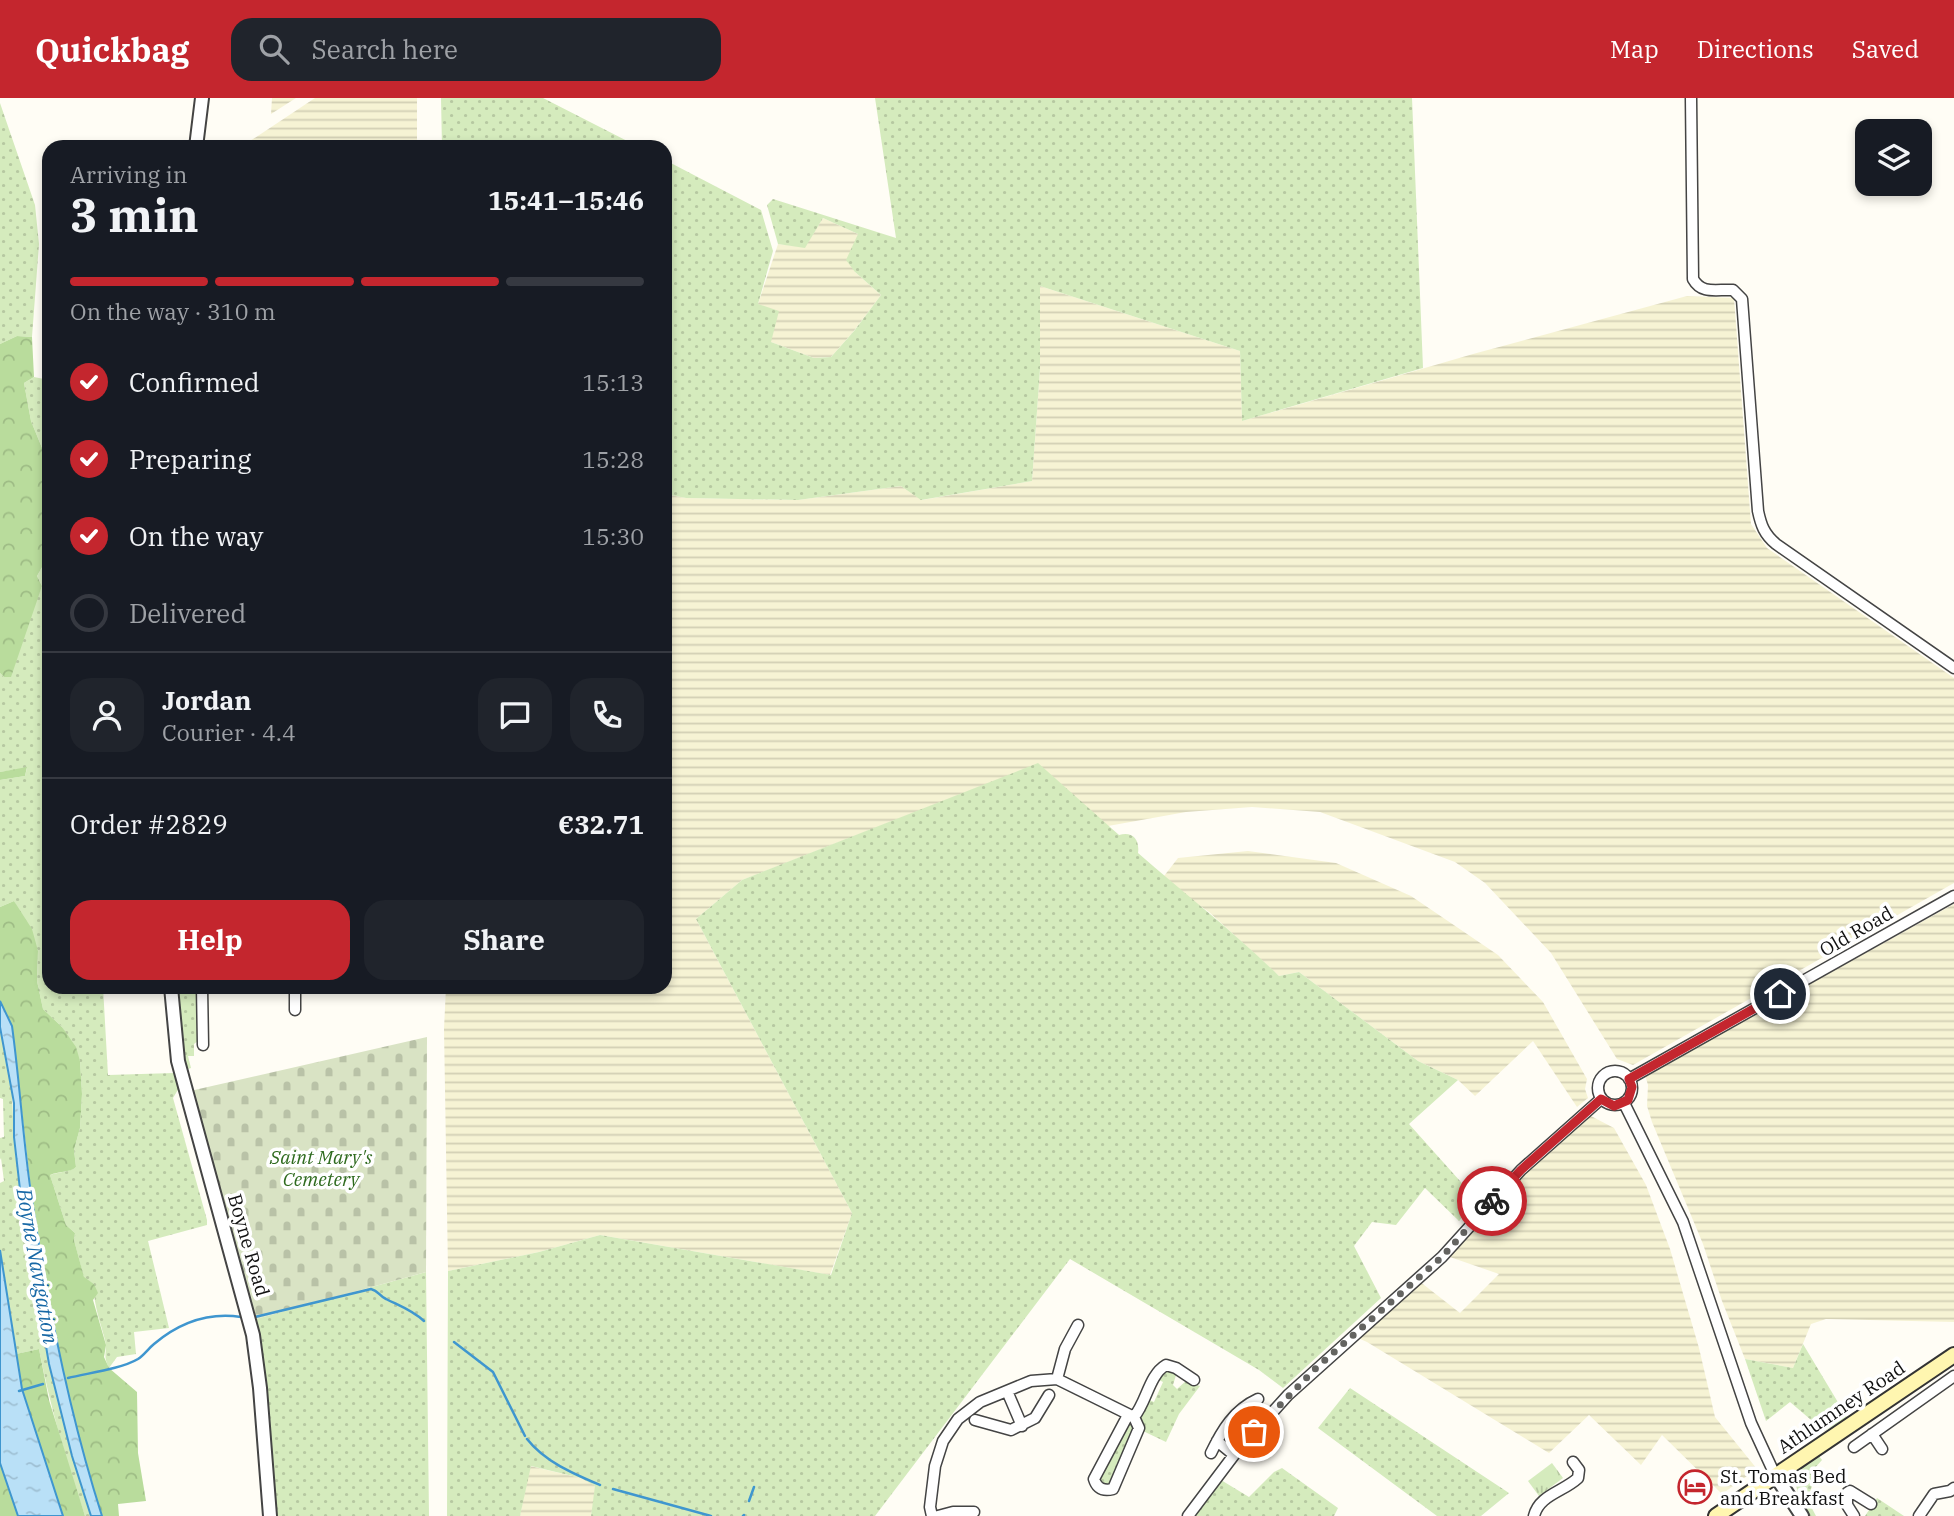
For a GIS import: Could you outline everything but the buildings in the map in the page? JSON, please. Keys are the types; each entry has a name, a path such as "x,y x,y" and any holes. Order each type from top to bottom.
{"main road":[{"name":"Athlumney Road","path":"1716,1516 1954,1355"}],"street":[{"path":"198,140 202,98"},
{"path":"1691,98 1693,279 1701,289 1733,290 1742,299 1758,511 1762,528 1776,544 1954,668"},
{"name":"Old Road","path":"1629,1079 1954,896"},
{"name":"Boyne Road","path":"172,994 178,1061 253,1335 270,1516"},
{"path":"202,994 203,1045"},
{"path":"295,994 295,1010"},
{"path":"1621,1072 1629,1079 1632,1092 1624,1103 1609,1105 1601,1099 1598,1082 1606,1073 1621,1072"},
{"path":"1188,1516 1234,1455 1288,1395 1442,1257 1521,1170 1601,1099"},
{"path":"1624,1103 1683,1222 1751,1423 1775,1475 1802,1516"},
{"path":"1057,1379 1065,1349 1078,1325"},
{"path":"932,1516 930,1507 935,1466 943,1441 958,1419 980,1402 1031,1381 1057,1379 1131,1416 1139,1428 1113,1489 1106,1491 1096,1485 1095,1474 1131,1416 1143,1403 1153,1378 1160,1369 1166,1365 1177,1368 1195,1380"},
{"path":"1854,1447 1954,1376"},
{"path":"1007,1391 1022,1426"},
{"path":"975,1420 1011,1430 1035,1418 1049,1395"},
{"path":"1211,1453 1229,1421 1245,1406 1258,1399"},
{"path":"1872,1434 1882,1449"},
{"path":"1217,1441 1234,1455"},
{"path":"1534,1516 1536,1507 1542,1500 1578,1478 1579,1470 1573,1462"},
{"path":"1854,1516 1847,1505 1847,1493 1850,1491 1871,1504"},
{"path":"1919,1516 1934,1494 1953,1492"},
{"path":"938,1516 974,1512"}],"shaded area":[{"path":"272,98 296,98 271,114"},
{"path":"315,98 417,98 417,140 252,140"},
{"path":"823,218 858,234 855,272 881,295 831,357 814,358 771,342 758,304 778,244 805,247"},
{"path":"1040,286 1240,351 1242,421 1687,296 1734,298 1751,524 1767,548 1954,678 1954,883 1633,1065 1617,1059 1551,953 1485,883 1455,862 1320,812 1252,807 1186,812 1108,826 1038,764 742,880 696,919 852,1213 830,1275 600,1235 539,1252 448,1271 446,994 672,994 672,495 686,498 798,500 901,486 922,500 1032,481 1040,369"},
{"path":"1248,851 1336,863 1411,896 1498,955 1543,1002 1587,1079 1585,1089 1588,1098 1577,1107 1533,1041 1475,1096 1458,1080 1418,1061 1299,972 1279,976 1209,912 1164,876 1178,858"},
{"path":"1954,904 1954,1322 1826,1319 1811,1324 1793,1368 1745,1359 1703,1244 1652,1122 1647,1106 1648,1085 1645,1075"},
{"path":"1589,1115 1614,1128 1646,1185 1670,1249 1699,1348 1715,1417 1757,1469 1722,1494 1662,1435 1641,1465 1589,1415 1549,1453 1358,1338 1419,1281 1460,1313 1499,1274 1447,1256 1527,1170"},
{"path":"530,1466 581,1478 596,1486 591,1516 520,1516"}],"green space":[{"path":"441,98 543,98 625,140 442,140"},
{"path":"875,98 1412,98 1423,368 1242,421 1240,351 1040,286 1040,369 1032,481 921,500 901,486 798,500 686,498 672,495 672,164 761,210 773,251 758,304 779,311 771,342 814,358 831,357 881,295 855,272 846,260 858,234 823,218 805,248 778,244 767,205 773,199 896,238"},
{"path":"0,103 35,205 39,244 32,337 17,336 0,344"},
{"path":"17,336 32,337 34,377 24,383 31,421 42,448 42,567 37,576 42,586 11,677 4,677 0,673 0,344"},
{"path":"34,377 42,379 42,448 31,421 24,383"},
{"path":"42,567 42,586 37,576"},
{"path":"42,586 42,994 103,994 108,1075 174,1073 179,1088 173,1098 207,1220 207,1225 148,1241 169,1328 134,1332 136,1354 117,1357 109,1368 94,1284 84,1278 74,1240 75,1233 66,1225 50,1175 76,1167 74,1150 80,1128 82,1094 80,1061 62,1027 43,1009 37,981 38,951 14,901 0,907 0,780 25,776 27,768 0,772 0,673 4,677"},
{"path":"1038,763 1119,835 1128,834 1134,837 1138,844 1138,853 1279,976 1299,972 1418,1061 1458,1080 1409,1124 1477,1200 1459,1221 1425,1188 1396,1225 1372,1222 1354,1246 1381,1298 1283,1388 1259,1370 1070,1259 875,1516 591,1516 595,1486 581,1478 531,1466 520,1516 447,1516 448,1271 539,1252 600,1235 831,1275 852,1213 696,919 742,880"},
{"path":"27,767 25,776 0,780 0,772"},
{"path":"14,901 32,929 38,951 37,981 43,1009 62,1027 76,1047 80,1061 82,1094 80,1128 74,1150 76,1167 50,1175 66,1225 75,1233 74,1240 84,1277 94,1284 98,1293 93,1300 106,1345 104,1357 109,1368 137,1392 138,1453 146,1501 118,1504 119,1516 102,1516 72,1414 32,1198 12,1026 0,1001 0,907"},
{"path":"176,994 199,994 199,1040 194,1044 194,1056 188,1056 191,1068 185,1070"},
{"path":"0,1027 10,1066 14,1144 40,1317 68,1437 91,1516 85,1516 71,1475 39,1349 16,1354 0,1250 0,1183 4,1181 0,1138 4,1137 3,1099 0,1098"},
{"name":"Saint Mary's Cemetery","path":"427,1037 426,1272 256,1319 190,1091"},
{"path":"426,1272 429,1516 274,1516 261,1338 256,1319"},
{"path":"1803,1344 1848,1419 1824,1431 1790,1402 1766,1421 1745,1359 1793,1368"},
{"path":"39,1349 49,1400 85,1516 63,1516 22,1389 16,1354"},
{"path":"1166,1368 1176,1375 1173,1385 1177,1389 1186,1381 1200,1386 1179,1414 1166,1442 1143,1431 1140,1420 1149,1400 1154,1402 1163,1382 1155,1378"},
{"path":"1350,1388 1509,1493 1481,1516 1437,1516 1318,1428"},
{"path":"1129,1424 1134,1427 1111,1484 1107,1486 1099,1483 1098,1476"},
{"path":"1816,1452 1822,1460 1814,1469 1813,1484 1807,1499 1816,1516 1807,1516 1796,1482 1802,1463"},
{"path":"0,1462 18,1516 0,1516"},
{"path":"1552,1463 1563,1478 1539,1496 1528,1481"},
{"path":"1282,1468 1338,1508 1334,1516 1195,1516 1221,1480 1249,1497 1274,1472"},
{"path":"1877,1498 1904,1516 1865,1516"}],"water":[{"name":"Boyne Navigation","path":"0,1001 12,1026 29,1178 52,1320 79,1438 102,1516 91,1516 72,1456 49,1364 21,1198 14,1137 14,1103 0,1027"},
{"path":"0,1250 22,1389 63,1516 18,1516 0,1463"}],"waterway":[{"path":"255,1317 371,1289 424,1321"},
{"path":"68,1378 131,1362 174,1330 194,1321 217,1316 241,1317"},
{"path":"454,1342 493,1372 525,1436"},
{"path":"19,1391 43,1384"},
{"path":"527,1439 551,1461 600,1485"},
{"path":"749,1501 754,1487"},
{"path":"613,1489 711,1516"}],"way so far":[{"path":"1254,1432 1316,1368 1442,1257 1492,1201"}],"place":[{"name":"St. Tomas Bed and Breakfast","path":"1695,1487"}],"route":[{"path":"1492,1201 1521,1170 1601,1099 1614,1106 1624,1103 1632,1092 1629,1079 1780,994"}]}
